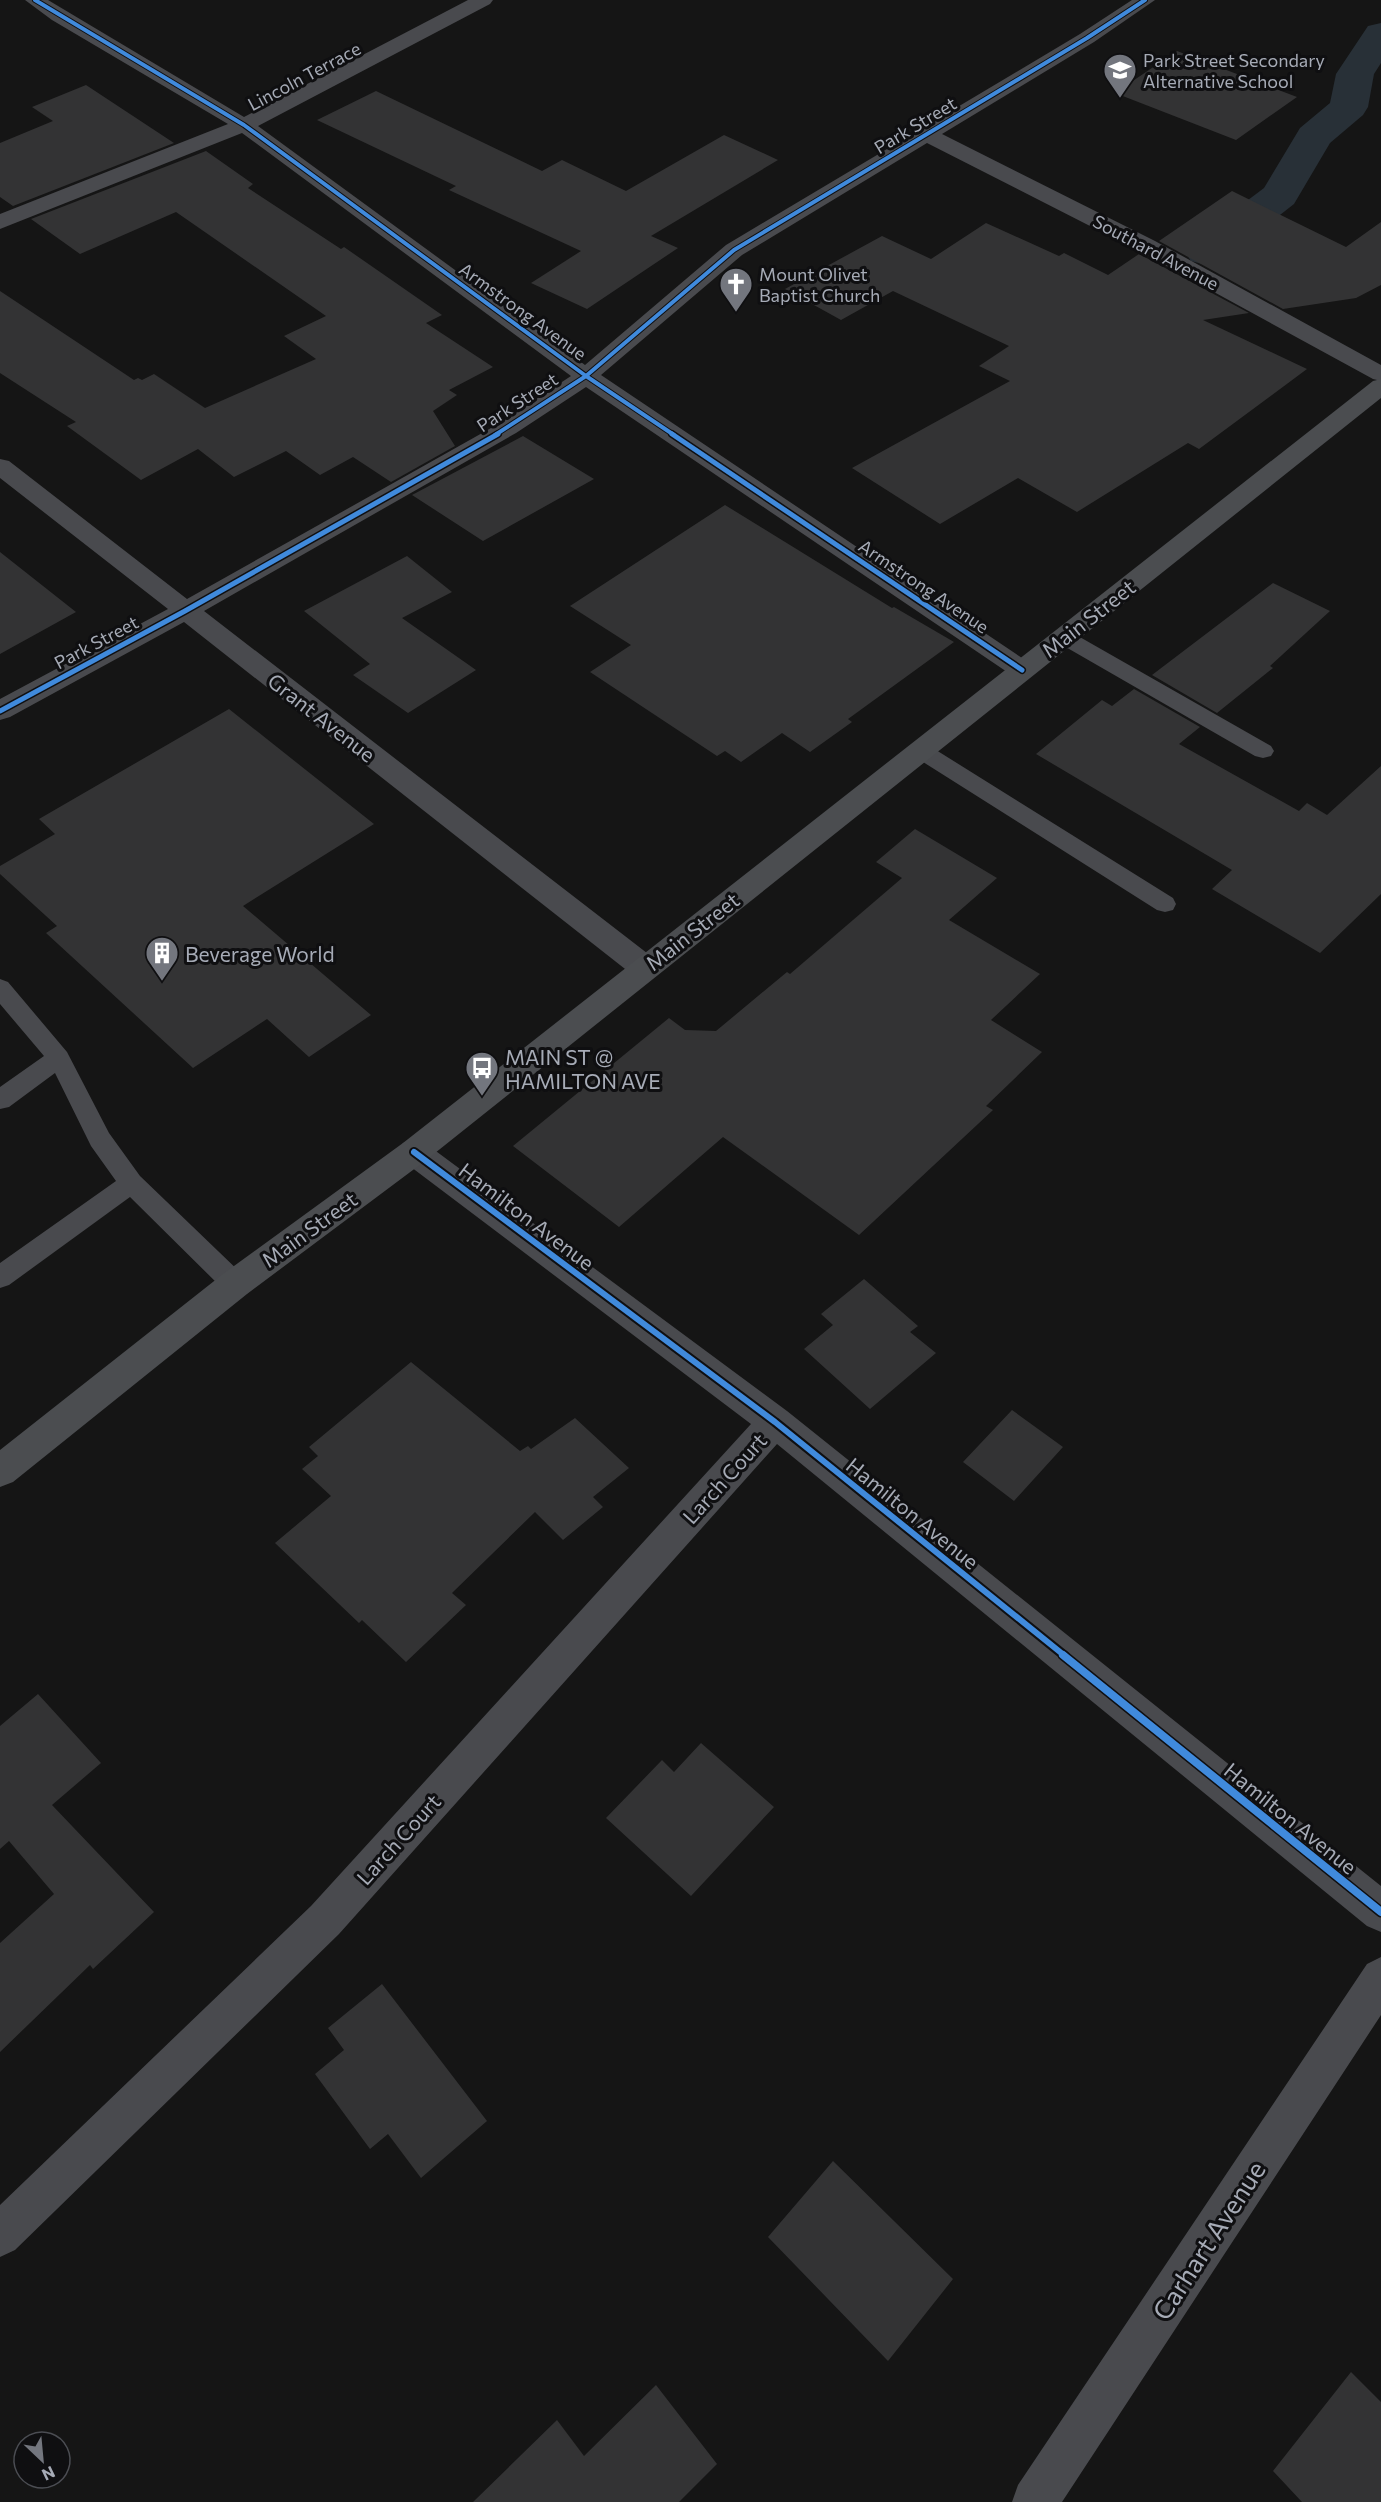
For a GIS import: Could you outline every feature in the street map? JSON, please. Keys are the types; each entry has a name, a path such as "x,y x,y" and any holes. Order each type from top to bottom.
{"main road":[{"name":"Main Street","path":"0,1471 235,1284 414,1152 1381,386"}],"street":[{"name":"Armstrong Avenue","path":"35,0 58,16 244,125 586,376 1022,670"},
{"name":"Lincoln Terrace","path":"0,222 244,125 483,0"},
{"name":"Park Street","path":"0,711 185,611 507,428 586,376 734,250 928,135 1145,0"},
{"name":"Southard Avenue","path":"928,135 1147,246 1381,374"},
{"name":"Grant Avenue","path":"0,466 645,968"},
{"name":"Hamilton Avenue","path":"414,1152 775,1422 1381,1912"},
{"name":"Larch Court","path":"0,2235 325,1920 775,1422"},
{"name":"Carhart Avenue","path":"1035,2502 1381,1978"}],"lane":[{"path":"1064,637 1263,751"},
{"path":"920,750 1165,904"},
{"path":"0,988 59,1058 100,1139 131,1183 235,1284"},
{"path":"0,1100 59,1058"},
{"path":"0,1277 131,1183"}],"building":[{"path":"1177,51 1297,97 1236,140 1115,93"},
{"path":"86,85 174,143 13,206 0,197 0,143 53,121 32,107"},
{"path":"376,91 542,171 562,160 626,191 724,135 778,160 651,236 678,248 587,309 531,283 581,251 449,190 456,186 317,120"},
{"path":"206,151 253,184 248,188 341,249 344,247 442,315 426,323 493,367 449,390 457,395 433,411 455,446 391,482 353,457 320,475 286,451 234,477 198,449 141,480 67,426 76,422 0,373 0,291 134,380 138,378 142,380 154,374 205,408 316,359 284,336 326,316 176,212 80,254 31,219"},
{"path":"1232,191 1346,247 1381,222 1381,285 1356,298 1283,309 1159,241"},
{"path":"986,223 1059,256 1064,253 1108,275 1139,254 1249,313 1203,320 1307,369 1199,449 1188,443 1077,512 1018,478 940,524 852,468 1010,381 979,366 1009,346 893,291 841,320 785,289 882,236 931,259"},
{"path":"523,436 594,479 483,541 412,495"},
{"path":"725,505 892,608 894,607 954,642 848,719 852,722 810,752 782,733 741,762 725,751 717,756 590,672 631,645 570,606"},
{"path":"0,552 76,612 0,654"},
{"path":"407,556 452,592 402,618 476,670 408,713 353,675 370,664 304,611"},
{"path":"1273,583 1330,611 1270,666 1273,668 1217,713 1152,675"},
{"path":"1134,689 1200,727 1179,744 1299,811 1307,803 1327,815 1381,766 1381,894 1320,953 1212,889 1232,870 1036,754 1102,700 1112,706"},
{"path":"229,709 374,824 243,906 371,1015 309,1057 267,1019 193,1068 46,933 57,926 0,874 0,866 55,834 39,819"},
{"path":"915,829 997,878 949,920 1040,974 991,1020 1042,1052 986,1106 993,1110 859,1235 723,1137 619,1227 513,1146 669,1018 685,1030 716,1031 787,972 790,974 902,878 876,862"},
{"path":"864,1279 918,1326 910,1332 936,1353 870,1409 804,1349 833,1325 821,1314"},
{"path":"411,1362 520,1451 528,1446 531,1449 575,1418 629,1468 593,1497 603,1507 563,1540 535,1512 452,1593 466,1605 406,1662 362,1620 359,1623 275,1543 331,1496 302,1469 318,1456 309,1447"},
{"path":"1012,1410 1063,1447 1014,1501 963,1462"},
{"path":"38,1694 101,1763 52,1805 154,1912 93,1969 90,1965 0,2052 0,1943 54,1894 9,1841 0,1849 0,1726"},
{"path":"701,1743 774,1807 691,1896 606,1818 662,1760 674,1772"},
{"path":"382,1984 487,2121 421,2178 388,2134 370,2149 315,2074 344,2050 328,2028"},
{"path":"833,2161 953,2279 888,2361 768,2237"},
{"path":"1351,2372 1381,2402 1381,2502 1302,2502 1273,2471"},
{"path":"656,2385 717,2464 679,2502 473,2502 557,2420 584,2456"}],"waterway":[{"path":"1206,252 1280,195 1314,136 1349,107 1355,74 1381,34"}],"cycle path":[{"path":"35,0 244,125 586,376 1022,670"},
{"path":"0,711 185,611 508,428 586,376 734,250 1087,38 1145,0"},
{"path":"414,1152 775,1422 1381,1912"}],"place":[{"name":"Park Street Secondary Alternative School","path":"1120,99"},
{"name":"Mount Olivet Baptist Church","path":"736,313"},
{"name":"Beverage World","path":"162,982"},
{"name":"MAIN ST @ HAMILTON AVE","path":"482,1097"}]}
